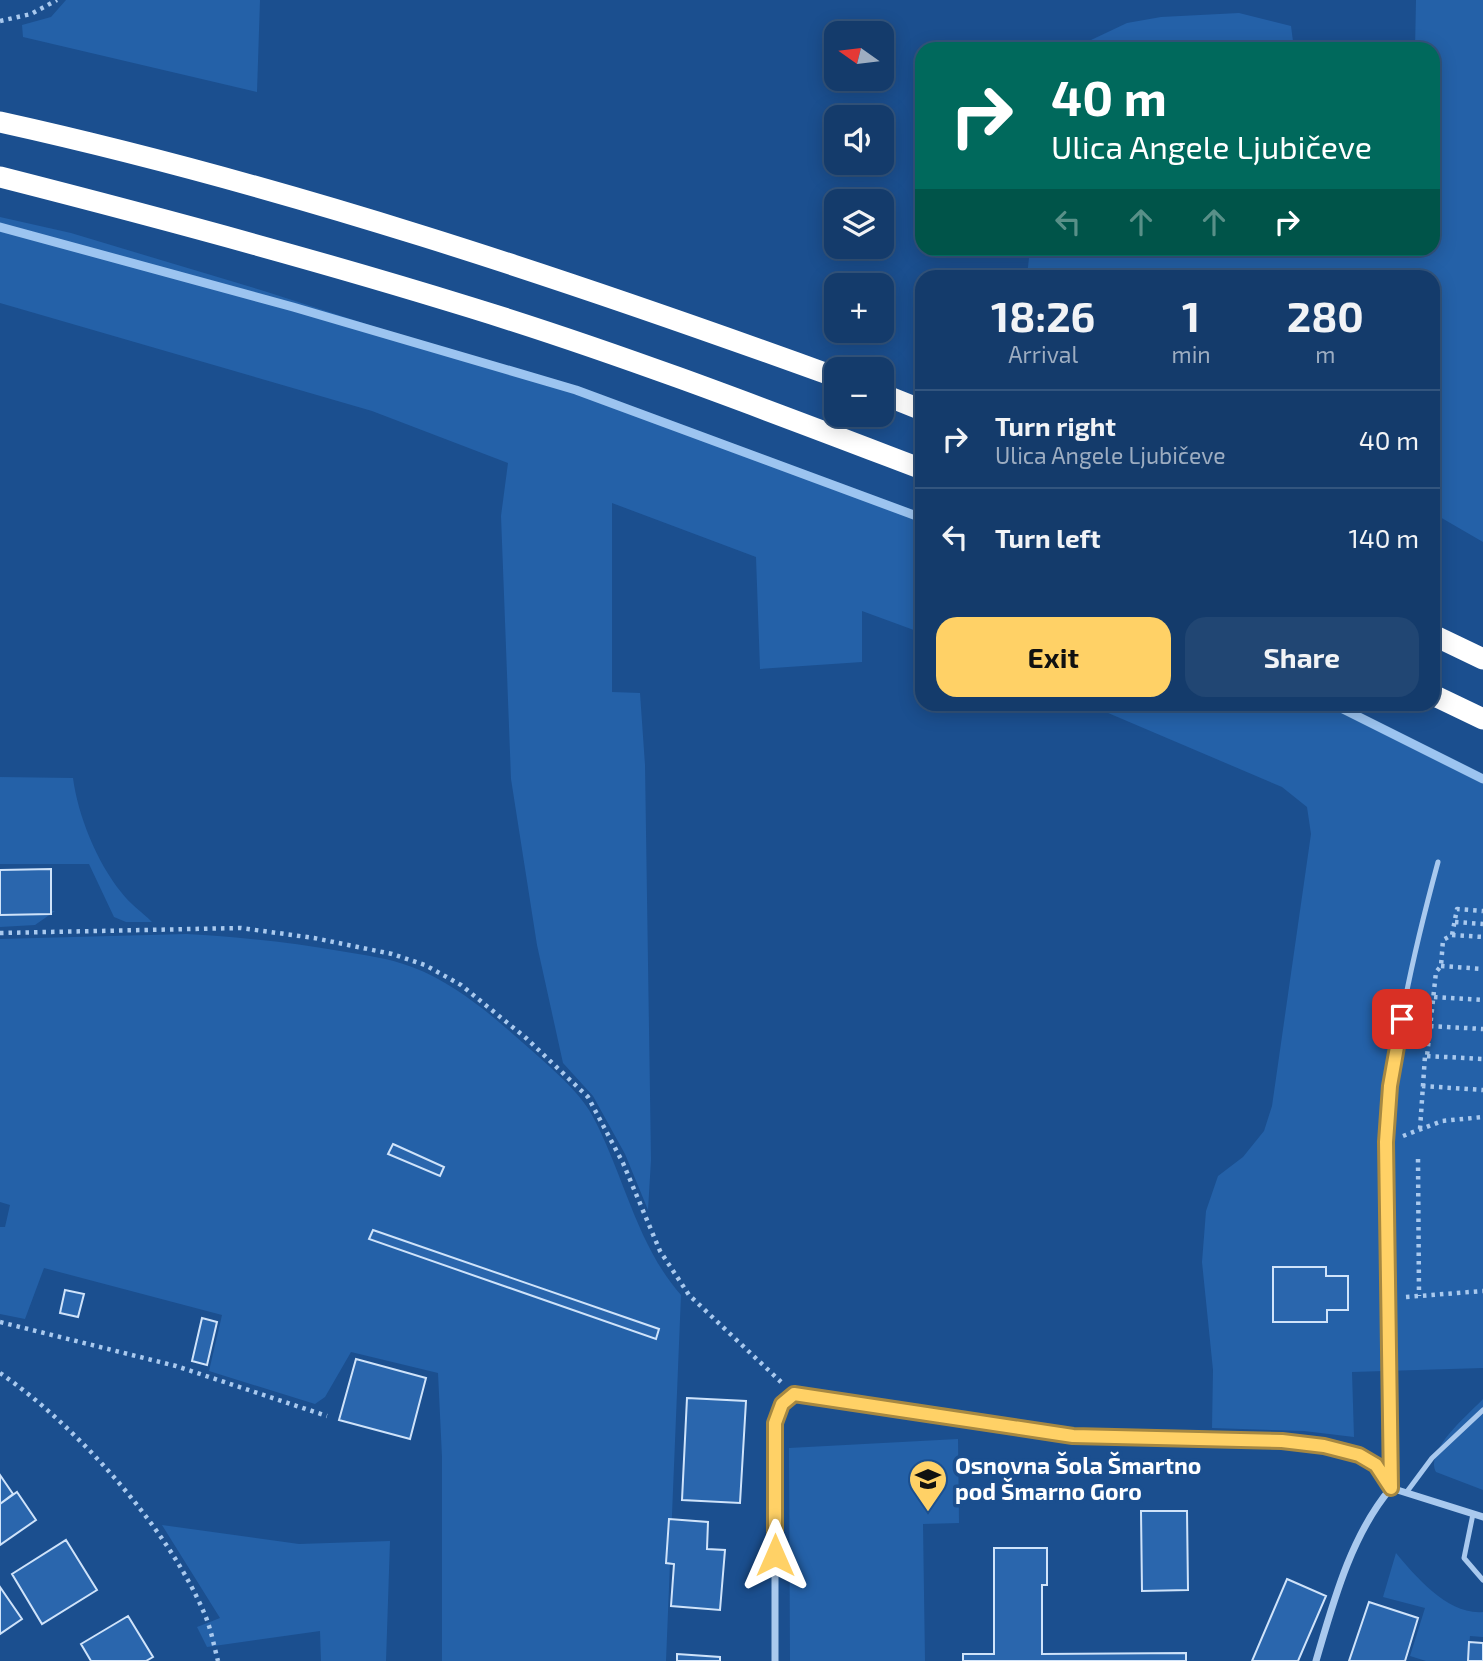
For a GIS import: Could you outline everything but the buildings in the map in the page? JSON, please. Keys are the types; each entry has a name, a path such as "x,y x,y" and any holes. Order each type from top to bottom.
{"highway":[{"path":"0,122 190,169 481,255 638,306 824,373"},
{"path":"0,177 284,252 472,308 711,389 915,466"},
{"path":"894,399 915,407"},
{"path":"1440,638 1483,659"},
{"path":"1440,698 1483,719"}],"street":[{"path":"775,1661 775,1423 782,1404 794,1394 1073,1436 1282,1441 1324,1446 1359,1455 1376,1465 1391,1488 1483,1517"},
{"path":"1316,1661 1334,1600 1361,1537 1379,1502 1391,1488"}],"lane":[{"path":"1391,1488 1386,1142 1390,1086 1420,927 1438,862"},
{"path":"1405,1493 1432,1458 1483,1410"},
{"path":"1473,1514 1464,1558 1483,1580"}],"path":[{"path":"0,20 31,14 57,0"},
{"path":"1452,935 1457,909 1483,911"},
{"path":"1455,922 1483,924"},
{"path":"0,933 241,928 314,938 392,954 425,965 461,985 526,1038 588,1097 623,1163 660,1251 689,1295 794,1394"},
{"path":"1420,1129 1422,1086 1436,972 1441,966 1443,940 1452,935 1483,937"},
{"path":"1441,966 1483,969"},
{"path":"1434,997 1483,1000"},
{"path":"1430,1026 1483,1029"},
{"path":"1427,1056 1483,1059"},
{"path":"1422,1086 1483,1090"},
{"path":"1386,1142 1441,1121 1483,1117"},
{"path":"1418,1159 1419,1296"},
{"path":"1387,1297 1483,1291"},
{"path":"0,1322 176,1366 327,1416"},
{"path":"0,1373 25,1390 112,1475 175,1559 206,1616 218,1661"}],"shaded area":[{"path":"66,0 260,0 257,92 23,37 22,25 51,17"},
{"path":"1416,0 1483,0 1483,542 1440,517 1440,270 1028,270 1029,256 1440,256 1440,42 1415,42"},
{"path":"1239,13 1291,26 1293,42 1087,42 1127,23 1161,17"},
{"path":"0,217 71,233 264,291 686,427 915,519 915,630 862,611 862,662 760,669 756,557 612,503 612,692 640,693 645,765 651,1160 648,1210 625,1154 593,1096 563,1063 537,945 511,779 501,516 508,463 372,411 0,303"},
{"path":"1103,711 1354,711 1483,776 1483,1368 1352,1372 1354,1437 1304,1431 1212,1428 1213,1370 1202,1262 1206,1211 1218,1176 1243,1157 1264,1131 1272,1106 1311,834 1307,807 1282,787"},
{"path":"0,777 73,778 84,823 104,867 124,896 152,922 126,922 114,917 89,864 0,864"},
{"path":"55,911 35,925 0,927 0,913"},
{"path":"186,934 302,945 376,957 429,974 460,992 517,1037 572,1088 592,1115 653,1254 681,1295 666,1661 442,1661 442,1457 438,1373 351,1352 325,1397 315,1404 209,1371 222,1315 44,1268 25,1319 0,1314 0,1227 5,1227 10,1205 0,1202 0,939"},
{"path":"1483,1399 1483,1490 1436,1472 1434,1463 1436,1454 1450,1433"},
{"path":"958,1439 959,1523 923,1524 925,1661 790,1661 789,1448"},
{"path":"162,1525 299,1544 390,1541 386,1661 321,1661 320,1631 207,1647 197,1627 220,1618"},
{"path":"1396,1553 1434,1593 1458,1608 1483,1612 1483,1637 1470,1636 1467,1661 1426,1661 1410,1656 1425,1608 1383,1597"}],"waterway":[{"path":"0,227 293,307 576,390 915,515"},
{"path":"1347,711 1483,779"}],"place":[{"name":"Osnovna Šola Šmartno pod Šmarno Goro","path":"928,1513"}],"route":[{"path":"775,1555 775,1423 782,1404 794,1394 804,1393 1012,1429 1073,1436 1282,1441 1324,1446 1359,1455 1376,1465 1391,1488 1386,1142 1390,1086 1402,1019"}]}
